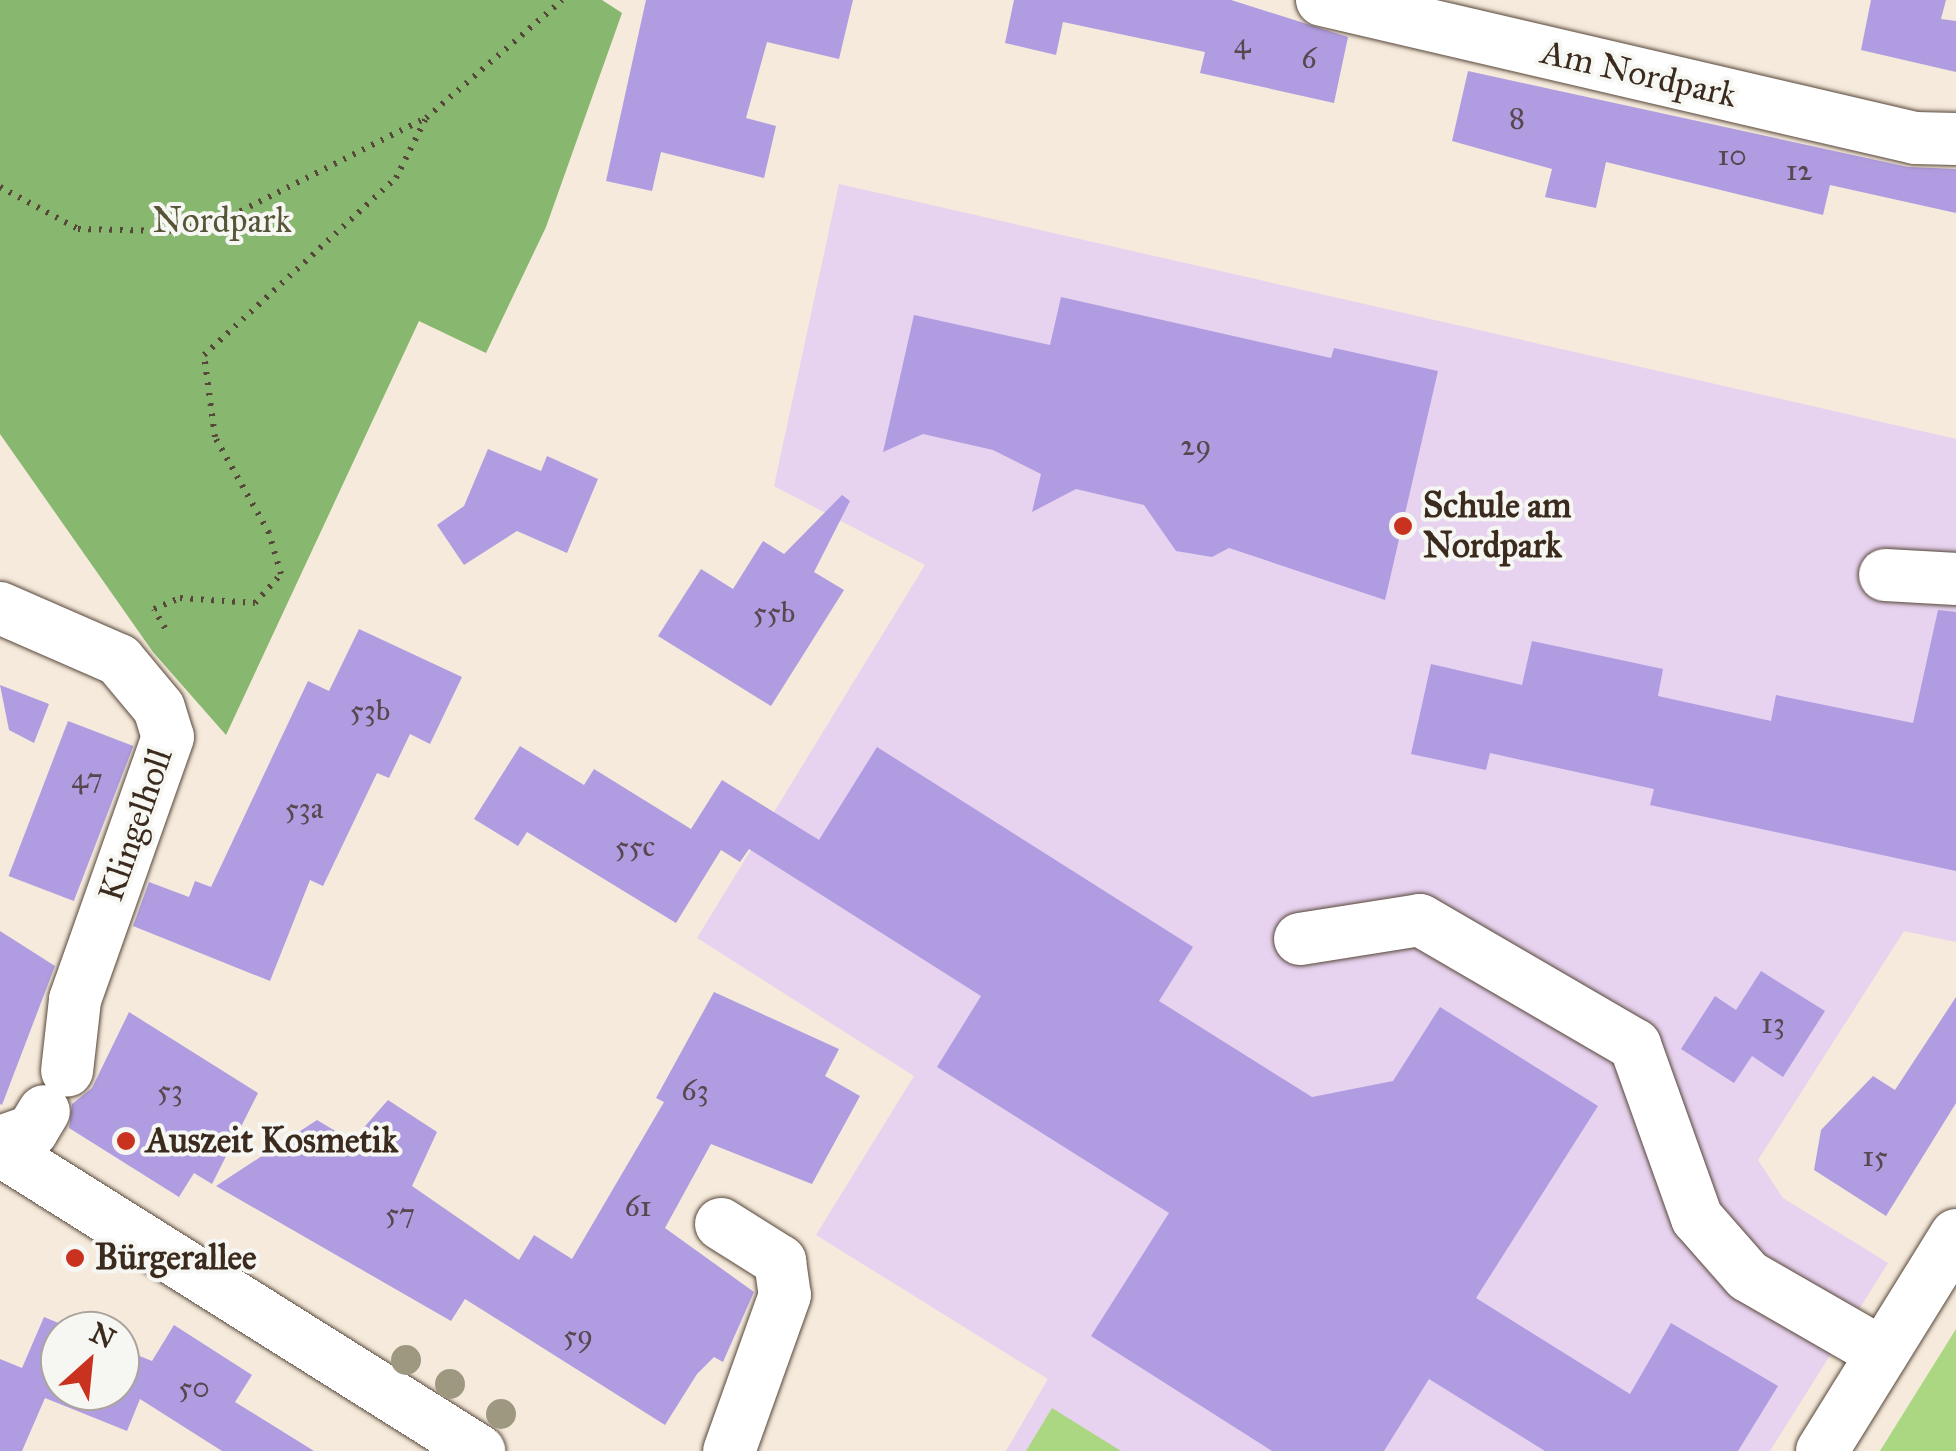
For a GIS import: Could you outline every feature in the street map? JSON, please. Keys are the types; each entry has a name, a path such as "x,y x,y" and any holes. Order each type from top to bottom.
{"street":[{"name":"Am Nordpark","path":"1322,0 1915,138 1956,139"},
{"path":"1884,575 1956,579"},
{"name":"Klingelholl","path":"0,608 119,660 160,708 168,737 76,1000 56,1091 32,1132 0,1142"},
{"path":"1300,940 1420,920 1635,1045 1697,1218 1748,1276 1882,1353"},
{"path":"0,1150 479,1451"},
{"path":"721,1224 780,1261 785,1295 728,1451"},
{"path":"1822,1451 1956,1235"}],"path":[{"path":"0,187 78,229 168,232 231,216 426,118 550,3 562,0"},
{"path":"171,640 154,609 180,598 255,603 281,574 270,533 214,438 204,354 396,178 426,118"}],"shaded area":[{"path":"839,184 1956,439 1956,942 1904,931 1758,1160 1783,1198 1888,1263 1770,1451 1006,1451 1048,1379 816,1235 914,1076 697,938 925,565 774,486"}],"green space":[{"name":"Nordpark","path":"0,0 602,0 622,13 546,227 486,353 419,321 226,735 153,652 0,434"},
{"path":"1956,1329 1956,1451 1880,1451"},
{"path":"1052,1408 1121,1451 1026,1451"}],"building":[{"path":"646,0 853,0 839,59 767,42 746,118 776,126 764,178 661,152 652,191 606,181"},
{"path":"1014,0 1231,0 1348,37 1334,103 1200,73 1205,52 1063,22 1056,55 1005,43"},
{"path":"1871,0 1946,0 1941,19 1956,21 1956,72 1861,50"},
{"path":"1468,71 1908,167 1956,169 1956,213 1830,185 1823,215 1606,162 1596,208 1545,197 1552,169 1452,141"},
{"path":"1061,297 1331,358 1334,348 1438,371 1385,600 1229,548 1212,557 1176,551 1144,505 1076,489 1032,512 1041,474 993,450 923,434 883,452 914,315 1050,345"},
{"path":"488,449 541,471 547,456 598,479 567,553 517,531 464,565 437,525 464,506"},
{"path":"842,495 850,501 814,572 844,590 771,706 658,636 701,569 733,589 763,541 784,554"},
{"name":"Schule am Nordpark","path":"1938,610 1956,612 1956,871 1650,805 1654,789 1490,753 1486,770 1411,754 1431,664 1522,685 1532,641 1663,669 1658,696 1771,721 1776,695 1913,723"},
{"path":"359,629 462,677 430,744 410,734 389,778 377,773 323,886 310,880 270,981 133,926 149,882 189,897 195,881 211,887 308,681 329,691"},
{"path":"0,685 49,704 34,743 9,730"},
{"path":"68,721 133,746 74,901 9,876"},
{"path":"520,746 584,785 594,769 691,829 722,780 819,840 877,747 1193,947 1159,1001 1312,1097 1393,1081 1440,1007 1598,1106 1476,1298 1630,1394 1671,1323 1778,1386 1738,1451 1545,1451 1429,1379 1384,1451 1272,1451 1091,1336 1169,1213 937,1067 981,996 749,849 740,862 721,850 676,923 527,832 518,846 474,819"},
{"path":"0,931 55,966 2,1105 0,1104"},
{"path":"1761,971 1825,1011 1783,1077 1752,1056 1734,1083 1681,1049 1715,996 1736,1010"},
{"path":"714,992 839,1049 825,1076 860,1096 812,1184 711,1144 665,1228 754,1292 723,1362 714,1357 697,1374 665,1425 465,1299 451,1321 216,1186 317,1120 352,1141 388,1100 437,1132 412,1186 519,1260 534,1235 572,1259 664,1102 656,1098"},
{"path":"1956,997 1956,1103 1886,1216 1814,1170 1821,1130 1873,1076 1895,1090"},
{"path":"129,1012 258,1093 212,1184 194,1173 179,1197 69,1128 72,1104 92,1088"},
{"path":"174,1325 252,1375 235,1402 314,1451 222,1451 140,1399 140,1356 152,1361"},
{"path":"40,1326 40,1410 22,1451 0,1451 0,1359 22,1368"},
{"path":"77,1411 135,1411 127,1431"}],"place":[{"name":"Schule am Nordpark","path":"1403,526"},
{"name":"Auszeit Kosmetik","path":"126,1141"},
{"name":"Bürgerallee","path":"75,1258"}]}
